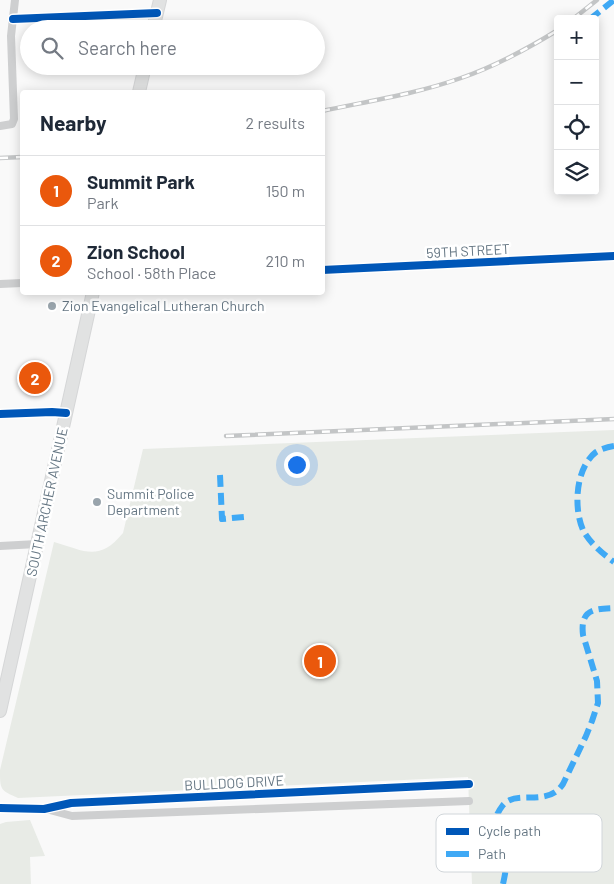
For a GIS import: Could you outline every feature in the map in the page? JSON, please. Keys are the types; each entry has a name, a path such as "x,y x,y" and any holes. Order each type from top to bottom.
{"main road":[{"path":"155,20 160,0"},
{"path":"138,90 142,75"},
{"name":"SOUTH ARCHER AVENUE","path":"0,711 4,676 38,544 92,295"}],"street":[{"path":"3,126 12,124 14,119 11,36 15,0"},
{"path":"13,19 157,13"},
{"name":"59TH STREET","path":"325,270 614,256"},
{"path":"0,284 20,283"},
{"path":"0,414 66,413"},
{"path":"0,546 38,544"},
{"name":"BULLDOG DRIVE","path":"0,808 44,808 71,802 469,784"},
{"name":"BULLDOG DRIVE","path":"44,808 72,816 469,801"}],"shaded area":[{"path":"614,430 614,884 472,884 472,872 602,872 602,814 469,814 468,777 18,798 4,791 0,782 0,770 54,542 83,551 99,551 114,542 123,533 143,449"},
{"path":"30,820 45,856 30,857 31,884 0,884 0,824"}],"railway":[{"path":"578,15 597,0"},
{"path":"325,110 444,84 511,57 554,32"},
{"path":"0,158 20,157"},
{"path":"226,436 614,419"}],"marked path":[{"path":"595,15 614,0"},
{"path":"614,446 596,452 589,459 580,479 577,501 580,523 584,532 590,541 614,562"},
{"path":"220,475 222,519 244,517"},
{"path":"498,814 503,805 509,800 549,795 563,784 586,736 598,703 597,681 583,635 584,620 590,612 614,608"},
{"path":"503,884 505,872"}],"cycle path":[{"path":"13,19 157,13"},
{"path":"325,270 614,256"},
{"path":"0,414 66,413"},
{"path":"0,808 44,809 71,803 469,784"}],"place":[{"name":"Zion Evangelical Lutheran Church","path":"52,306"},
{"name":"Zion School","path":"35,378"},
{"name":"Summit Police Department","path":"97,502"},
{"name":"Summit Park","path":"320,661"}]}
